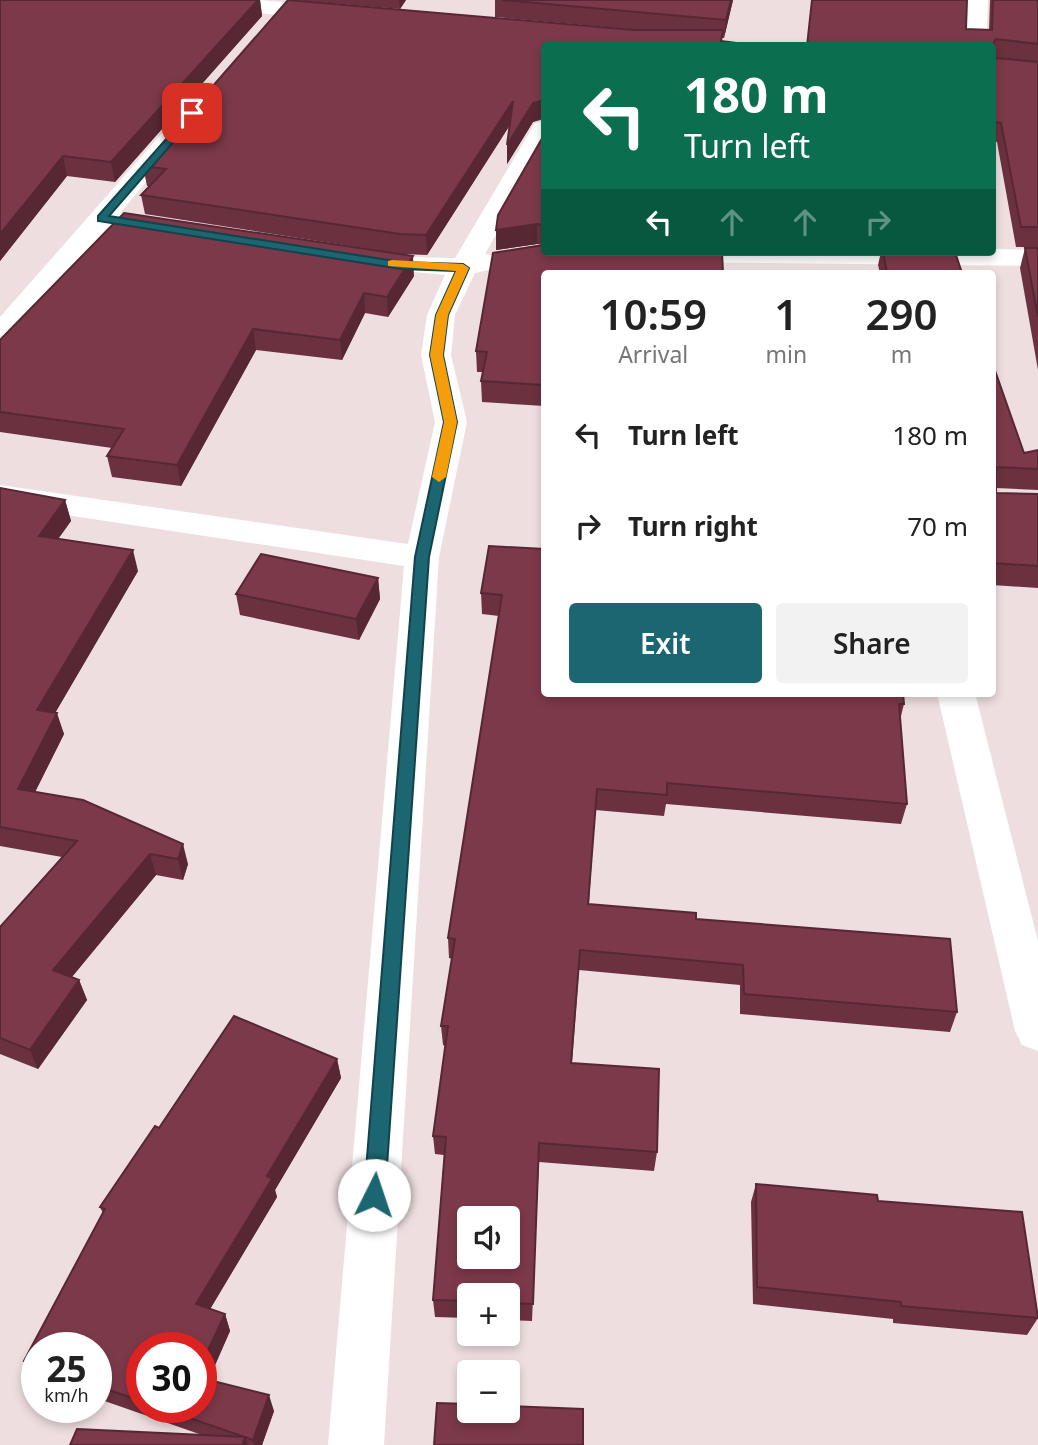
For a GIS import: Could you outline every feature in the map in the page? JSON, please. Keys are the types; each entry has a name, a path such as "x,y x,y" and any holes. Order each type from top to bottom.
{"street":[{"path":"187,0 352,15"},
{"path":"975,42 977,0"},
{"path":"265,30 283,9"},
{"path":"0,335 192,113"},
{"path":"356,1445 422,557 451,422 436,355 442,315 463,268 541,133"},
{"path":"102,218 197,233"},
{"path":"333,254 401,265 463,268 513,257"},
{"path":"670,256 849,263 1038,258"},
{"path":"0,495 422,557"},
{"path":"957,697 1038,1031"}],"building":[{"path":"0,0 258,0 111,162 63,156 0,234"},
{"path":"288,0 634,30 723,30 721,41 729,42 541,42 541,101 533,103 507,145 513,101 426,235 400,234 141,195 166,169 143,166"},
{"path":"502,0 731,0 726,20"},
{"path":"812,0 967,0 966,29 992,30 993,0 1038,0 1038,44 996,39 994,42 807,42"},
{"path":"996,58 1038,62 1038,227 1021,227 1001,123 996,122"},
{"path":"541,140 541,225 496,230 498,215"},
{"path":"124,213 413,256 387,297 364,293 340,340 253,329 177,465 107,456 124,429 0,412 0,340"},
{"path":"541,245 541,256 722,256 723,270 541,270 541,385 481,381 487,352 476,351 493,253"},
{"path":"1025,248 1038,248 1038,317"},
{"path":"884,256 956,256 961,270 886,270"},
{"path":"996,373 1024,453 1038,450 1038,469 996,467"},
{"path":"0,488 65,500 39,536 133,550 37,710 57,713 18,789 83,800 183,844 178,859 150,854 53,970 79,980 30,1050 0,1038 0,927 77,841 0,827"},
{"path":"996,493 1038,494 1038,566 996,563"},
{"path":"489,546 541,549 541,697 903,697 904,704 899,704 907,804 667,783 667,795 597,789 588,904 696,913 696,919 950,939 957,1012 744,994 743,965 580,950 571,1063 659,1069 657,1152 539,1143 533,1304 520,1303 520,1283 457,1283 457,1301 433,1300 446,1137 433,1136 448,1026 441,1026 455,939 448,938 502,595 481,593"},
{"path":"261,554 378,578 356,619 236,594"},
{"path":"234,1016 337,1059 267,1176 272,1179 196,1304 225,1314 217,1332 126,1332 126,1396 112,1391 112,1332 39,1332 105,1209 100,1207 155,1126 159,1128"},
{"path":"756,1184 877,1195 878,1201 1022,1212 1038,1318 901,1306 901,1302 757,1287"},
{"path":"217,1382 269,1395 253,1440 204,1423 217,1423"},
{"path":"437,1403 457,1404 457,1423 520,1423 520,1406 583,1409 583,1445 434,1445"},
{"path":"77,1429 245,1437 242,1445 70,1445"}],"slow traffic":[{"path":"392,264 463,268 442,315 436,355 451,422 439,477"}],"route":[{"path":"192,113 102,218 401,265 463,268 442,315 436,355 451,422 422,557 374,1195"}]}
